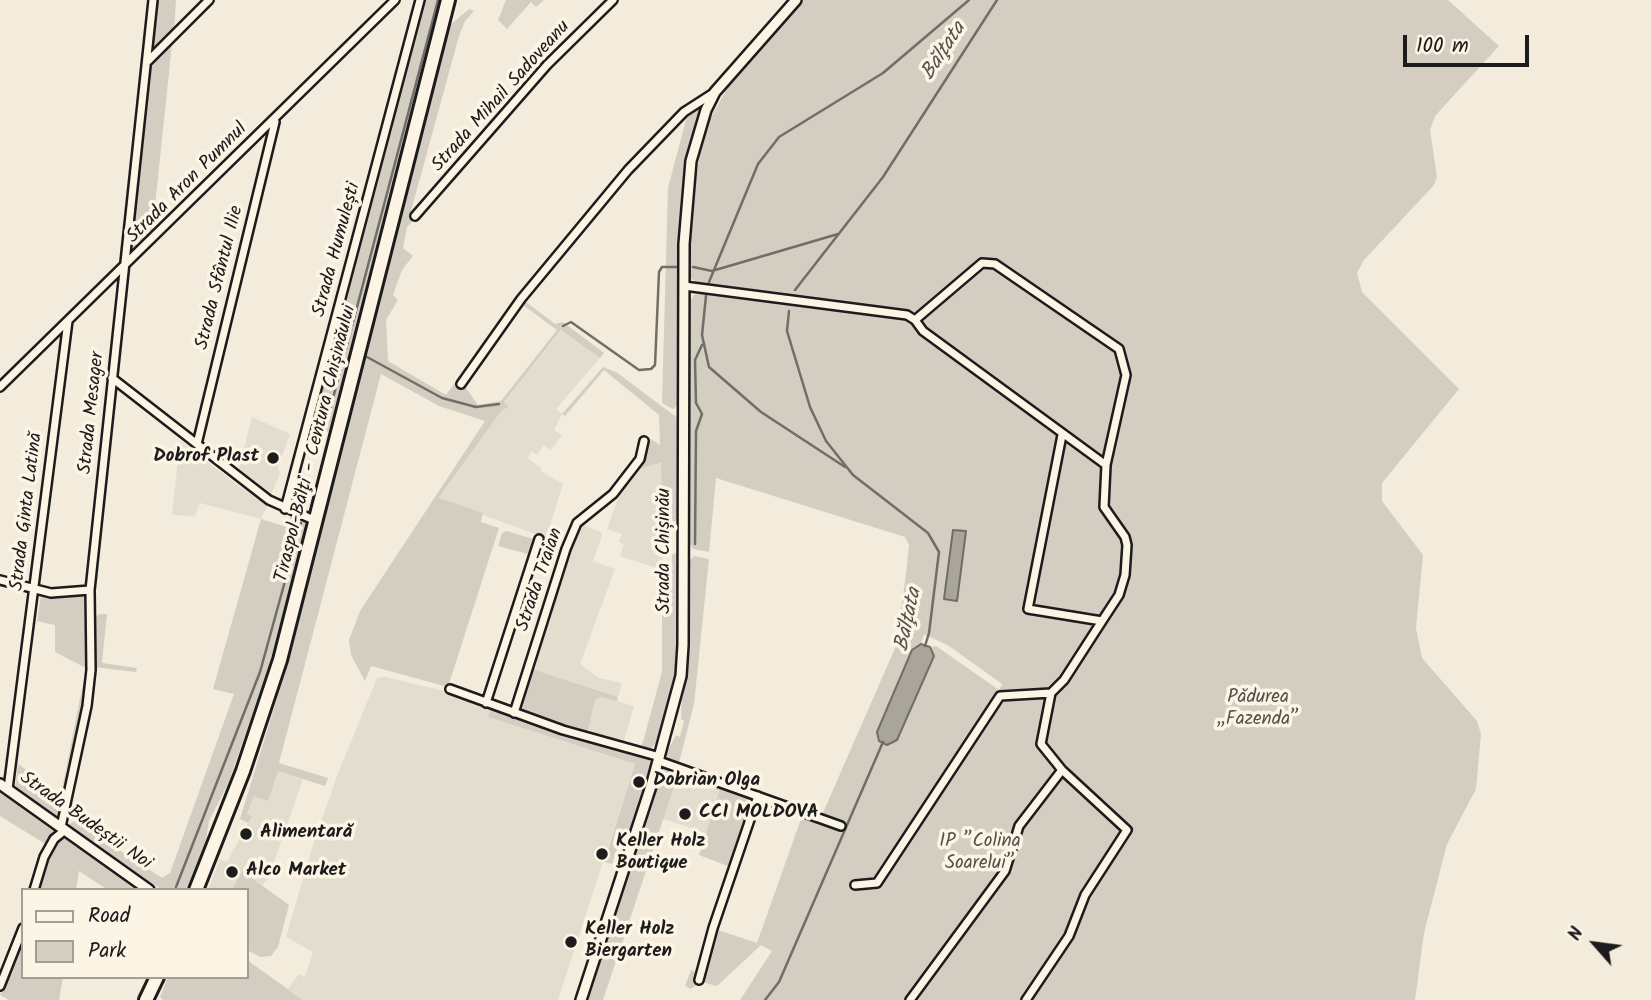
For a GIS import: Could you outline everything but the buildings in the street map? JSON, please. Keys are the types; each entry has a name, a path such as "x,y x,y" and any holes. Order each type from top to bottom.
{"highway":[{"name":"Tiraspol-Bălţi - Centura Chișinăului","path":"197,888 260,723 316,521 448,0"},
{"path":"146,1000 156,979"}],"street":[{"name":"Strada Mesager","path":"63,829 88,706 91,670 90,590 153,0"},
{"path":"147,61 209,0"},
{"name":"Strada Aron Pumnul","path":"0,387 395,0"},
{"name":"Strada Humulești","path":"285,509 420,0"},
{"name":"Strada Mihail Sadoveanu","path":"415,216 547,65 613,0"},
{"name":"Strada Chișinău","path":"581,1000 674,709 683,645 684,286 686,204 691,161 706,110 715,92 796,0"},
{"name":"Strada Chișinău","path":"461,384 521,299 628,170 684,112 715,92"},
{"name":"Strada Sfântul Ilie","path":"197,444 275,119"},
{"path":"915,320 982,263 995,264 1119,349 1125,375 1106,465 1104,507 1125,537 1125,576 1119,595 1064,680 1051,693 1041,744 1062,770 1127,830 1085,895 1069,936 1026,1000"},
{"path":"684,286 907,315 915,320 923,331 1106,465"},
{"name":"Strada Ginta Latină","path":"4,787 35,590 68,321"},
{"path":"112,378 251,487 285,509 316,521"},
{"path":"1062,435 1028,609 1102,621"},
{"name":"Strada Traian","path":"514,713 566,549 577,523 613,494 640,459 644,441"},
{"name":"Strada Traian","path":"486,703 539,540"},
{"path":"0,580 51,593 90,590"},
{"path":"450,690 659,759 841,826"},
{"path":"855,885 877,883 1000,696 1051,693"},
{"path":"910,1000 1006,871 1020,826 1062,770"},
{"name":"Strada Budeștii Noi","path":"4,787 146,888"},
{"path":"699,980 713,928 758,796"},
{"path":"35,888 44,857 63,829"},
{"path":"1,987 21,933"}],"shaded area":[{"path":"562,330 600,358 556,409 562,414 554,430 562,435 551,450 544,445 537,455 531,451 528,458 541,468 542,472 563,484 546,538 439,499 502,410 509,407 504,402"},
{"path":"252,417 290,434 278,467 280,474 271,494 239,468"},
{"path":"180,441 243,489 268,504 261,519 200,503 195,516 172,515"},
{"path":"662,463 662,570 620,556 624,544 619,542 622,534 607,529 621,490 638,469"},
{"path":"581,524 601,532 593,561 615,569 580,664 599,678 622,683 618,697 532,669 570,545"},
{"path":"953,530 966,531 957,601 944,599"},
{"path":"921,644 930,647 934,656 897,740 887,745 879,741 877,732 912,650"},
{"name":"Keller Holz Biergarten","path":"386,677 449,692 491,708 488,717 635,764 558,1000 303,1000 288,989 299,974 305,977 313,952 286,937 312,848 337,776 377,678"},
{"path":"600,696 634,706 623,745 590,735 588,731 595,700"},
{"path":"278,771 303,779 268,879 262,885 242,871 233,888 209,888 220,859 227,862 248,823 251,816 247,815 254,795"},
{"path":"679,772 751,799 728,866 699,855 706,833 663,819"}],"green space":[{"path":"157,0 176,0 174,30 152,51"},
{"path":"424,0 445,0 333,433 310,428"},
{"path":"506,0 544,0 536,7 531,2 507,29 498,20"},
{"path":"804,0 1448,0 1499,46 1435,116 1430,130 1437,177 1434,185 1364,260 1357,273 1362,292 1459,389 1382,483 1382,501 1423,555 1416,628 1422,658 1477,721 1481,734 1476,789 1447,844 1424,933 1415,1000 740,1000 772,951 761,945 717,986 701,982 718,930 757,943 802,816 841,830 844,822 822,815 896,646 909,545 905,537 716,478 709,552 693,549 689,542 689,304 694,295 710,292 844,312 845,304 700,285 689,277 691,210 704,130 733,78","holes":["924,634 949,646 1002,684 999,690 936,646 930,647 934,656 912,650 921,644"]},
{"path":"469,9 474,11 465,21 459,36 411,211 414,220 407,227 403,248 413,256 402,270 393,295 398,300 386,320 388,361 446,395 461,375 478,405 501,401 557,330 523,305 526,302 555,324 563,322 604,353 600,358 561,330 504,402 509,407 502,410 439,498 483,513 481,522 499,528 448,687 371,666 365,681 351,655 349,640 360,611 485,421 439,406 381,374 279,763 328,778 325,786 278,771 268,801 254,796 247,814 252,816 248,823 240,819 294,643 319,531 450,25"},
{"path":"172,44 152,234 130,258 151,65"},
{"path":"697,107 701,108 683,180 679,405 673,409 662,403 668,188 688,112"},
{"path":"603,367 616,372 679,419 680,521 663,522 661,463 638,469 651,439 660,445 659,415 604,370 565,416 562,414"},
{"path":"291,514 304,520 306,526 267,673 228,784 209,821 205,846 192,880 186,888 159,888 67,825 75,821 162,878 170,873 234,694 213,689 261,519 287,527"},
{"path":"507,531 533,539 535,545 532,555 498,546 502,533"},
{"path":"679,554 676,676 660,738 649,751 641,749 662,672 662,570 672,570 672,555"},
{"path":"694,556 709,559 694,704 679,763 669,761 666,754 676,735 680,737 684,721 681,719 688,654 690,560"},
{"path":"87,593 89,669 85,705 60,819 15,788 18,764 61,795 86,668 55,652 55,625 37,621 41,595"},
{"path":"107,614 102,663 137,668 136,672 94,667 93,618"},
{"path":"532,669 618,697 617,701 600,697 595,700 588,731 590,735 520,712"},
{"path":"491,708 648,757 652,766 629,834 622,835 612,864 604,862 635,764 488,717"},
{"path":"662,766 679,772 603,1000 587,1000"},
{"path":"721,787 751,799 728,866 699,855"},
{"path":"0,789 57,830 47,845 0,816"},
{"path":"67,836 139,888 105,888 79,871 76,888 38,888 46,860 58,841"},
{"path":"242,871 289,905 278,947 271,956 260,957 248,951 248,888 233,888"},
{"path":"21,941 21,979 63,979 59,1000 9,1000 0,995"},
{"path":"248,961 303,1000 163,1000 160,997 167,979 248,979"},
{"path":"691,970 698,974 701,982 691,989 685,986"}],"waterway":[{"path":"328,417 438,0"},
{"path":"709,282 758,164 779,137 883,73 969,0"},
{"name":"Bălţata","path":"795,290 883,177 997,0"},
{"path":"693,267 712,271 838,234"},
{"path":"563,326 571,322 639,370 651,369 655,365 659,272 662,267 677,267"},
{"path":"706,296 702,335 709,367 761,412 845,467"},
{"name":"Bălţata","path":"789,311 787,331 810,407 826,441 853,475 928,533 939,552 925,646"},
{"path":"695,544 696,431 702,414 696,403 695,360 702,345"},
{"path":"367,357 442,398 476,407 499,404"},
{"path":"176,887 260,672 301,523"},
{"name":"Bălţata","path":"765,1000 779,982 883,742"}],"place":[{"name":"Dobrof Plast","path":"273,458"},
{"name":"Dobrian Olga","path":"639,782"},
{"name":"CCI MOLDOVA","path":"685,814"},
{"name":"Alimentară","path":"246,834"},
{"name":"Keller Holz Boutique","path":"602,854"},
{"name":"Alco Market","path":"232,872"},
{"name":"Keller Holz Biergarten","path":"571,942"}],"park label":[{"name":"Pădurea „Fazenda”","path":"1258,710"},
{"name":"IP ”Colina Soarelui”","path":"980,854"}]}
